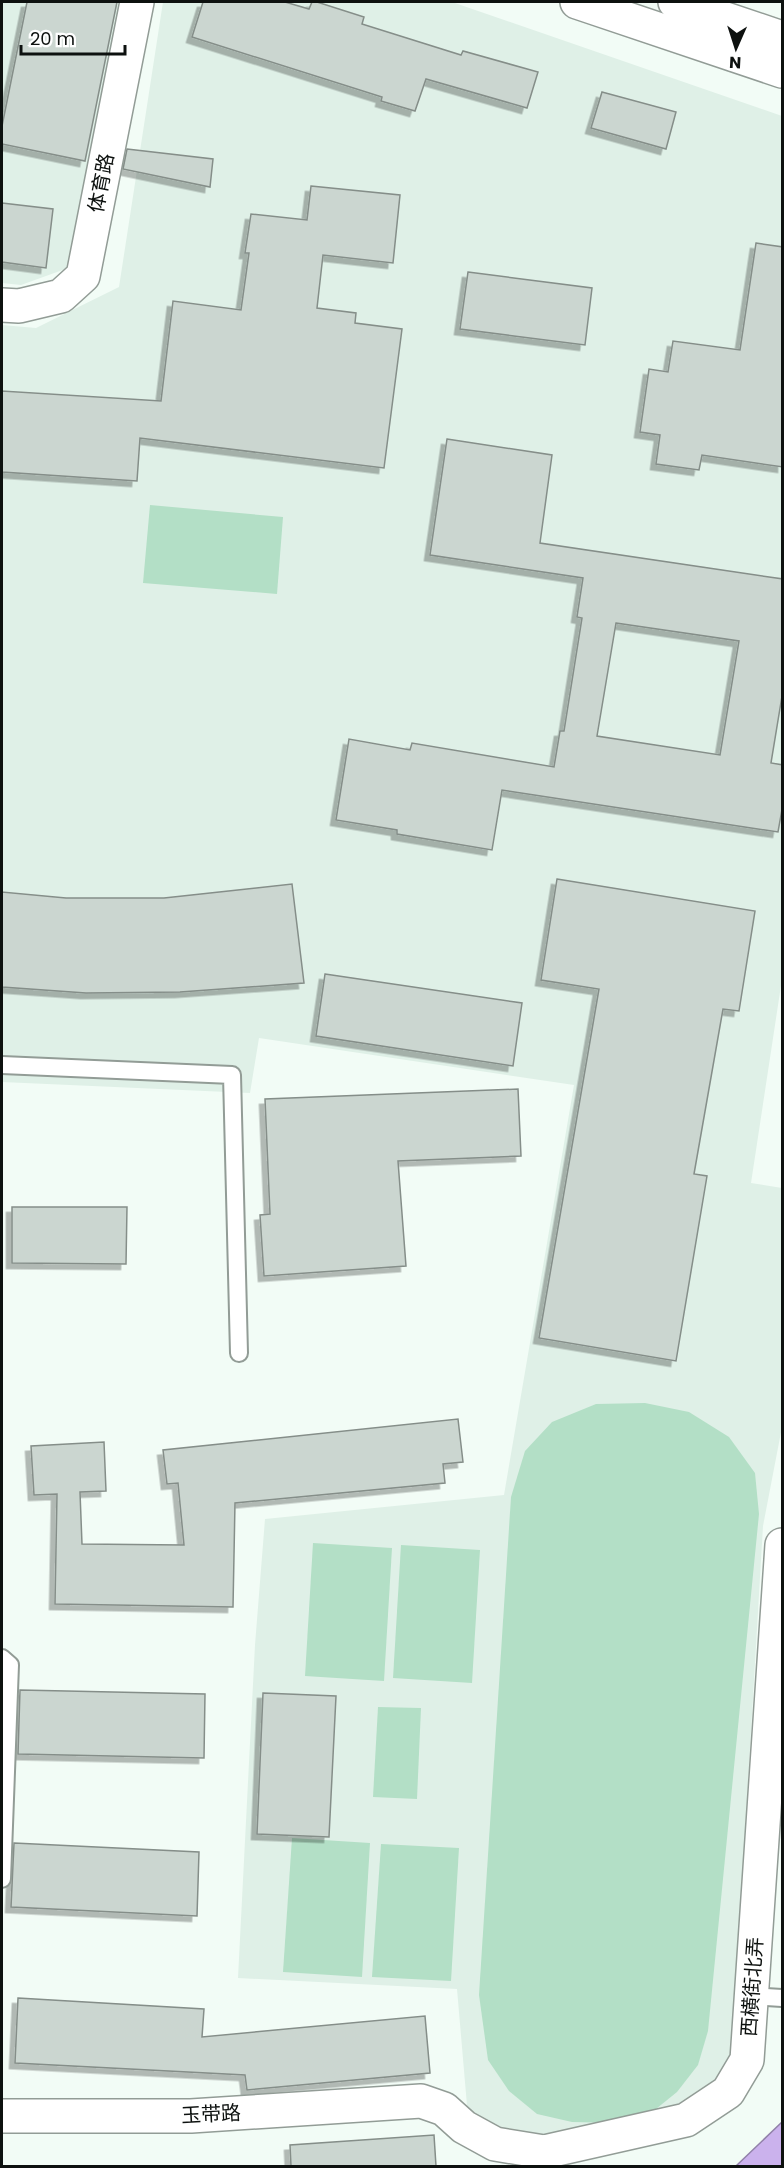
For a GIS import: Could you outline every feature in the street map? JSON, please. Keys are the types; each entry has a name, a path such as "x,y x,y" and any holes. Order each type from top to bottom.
{"street":[{"name":"体育路","path":"2,305 19,306 61,296 83,276 137,2"},
{"path":"577,2 783,71"},
{"path":"675,2 783,38"},
{"name":"西横街北弄","path":"421,2101 444,2109 464,2127 495,2144 544,2152 686,2120 728,2092 747,2060 767,1997 783,1545"},
{"name":"玉带路","path":"2,2116 190,2116 421,2101"}],"lane":[{"path":"2,1065 232,1075 239,1353"},
{"path":"2,1658 10,1665 2,1880"}],"shaded area":[{"path":"2,2 121,2 71,267 21,285 2,283"},
{"path":"163,2 452,2 782,116 782,979 751,1183 782,1188 782,1427 763,1526 732,2057 715,2085 680,2109 542,2140 493,2130 468,2117 457,1989 238,1978 255,1645 265,1519 504,1495 574,1085 259,1038 250,1093 2,1082 2,325 36,328 119,287"},
{"path":"782,2122 782,2166 736,2166"}],"green space":[{"path":"150,505 283,517 277,594 143,583"},
{"path":"645,1403 689,1412 729,1437 755,1473 759,1514 708,2031 698,2065 677,2092 651,2113 616,2123 572,2122 537,2114 509,2091 488,2060 479,1995 511,1497 525,1451 552,1422 596,1404"},
{"path":"313,1543 392,1548 384,1681 305,1676"},
{"path":"401,1545 480,1550 472,1683 393,1678"},
{"path":"378,1707 421,1708 417,1799 373,1797"},
{"path":"292,1838 370,1843 362,1977 283,1972"},
{"path":"381,1844 459,1848 451,1981 372,1977"}],"building":[{"path":"27,2 117,2 85,161 2,144 2,126"},
{"path":"203,2 285,2 309,9 312,2 317,2 364,17 362,24 461,55 463,51 538,72 527,108 426,79 415,111 381,101 382,97 192,37"},
{"path":"602,92 676,112 666,149 591,128"},
{"path":"127,149 213,159 210,187 123,169"},
{"path":"311,186 400,195 393,263 323,255 317,308 356,313 355,323 402,329 384,468 140,438 137,481 2,472 2,391 161,401 173,301 241,310 249,253 245,253 251,214 307,220"},
{"path":"2,203 53,209 46,268 2,262"},
{"path":"756,243 783,247 783,467 702,455 699,470 656,464 660,435 640,432 649,369 668,372 673,341 740,350"},
{"path":"468,272 592,288 585,345 460,329"},
{"path":"447,439 552,455 540,543 783,579 783,690 771,763 783,765 783,804 778,832 502,790 492,850 397,834 397,830 336,820 349,739 410,750 412,743 554,767 560,731 564,731 582,618 577,617 583,578 430,555","holes":["616,623 739,641 720,755 597,736"]},
{"path":"557,879 755,911 739,1011 723,1009 694,1174 707,1176 676,1361 539,1338 599,989 541,980"},
{"path":"292,884 304,983 180,992 86,993 2,987 2,892 66,898 164,898"},
{"path":"325,974 522,1003 513,1066 316,1036"},
{"path":"518,1089 521,1156 398,1161 406,1266 264,1276 260,1215 270,1214 265,1099"},
{"path":"12,1207 127,1207 126,1264 12,1263"},
{"path":"458,1419 463,1462 443,1464 445,1483 235,1503 233,1607 55,1604 57,1494 34,1495 31,1446 104,1442 106,1491 80,1492 82,1544 184,1545 178,1483 167,1484 163,1450"},
{"path":"20,1690 205,1694 204,1758 18,1754"},
{"path":"263,1693 336,1696 329,1837 257,1834"},
{"path":"14,1843 199,1852 197,1916 11,1907"},
{"path":"18,1998 204,2009 202,2037 425,2016 430,2073 247,2090 245,2075 15,2063"},
{"path":"434,2135 436,2166 291,2166 290,2145"}]}
